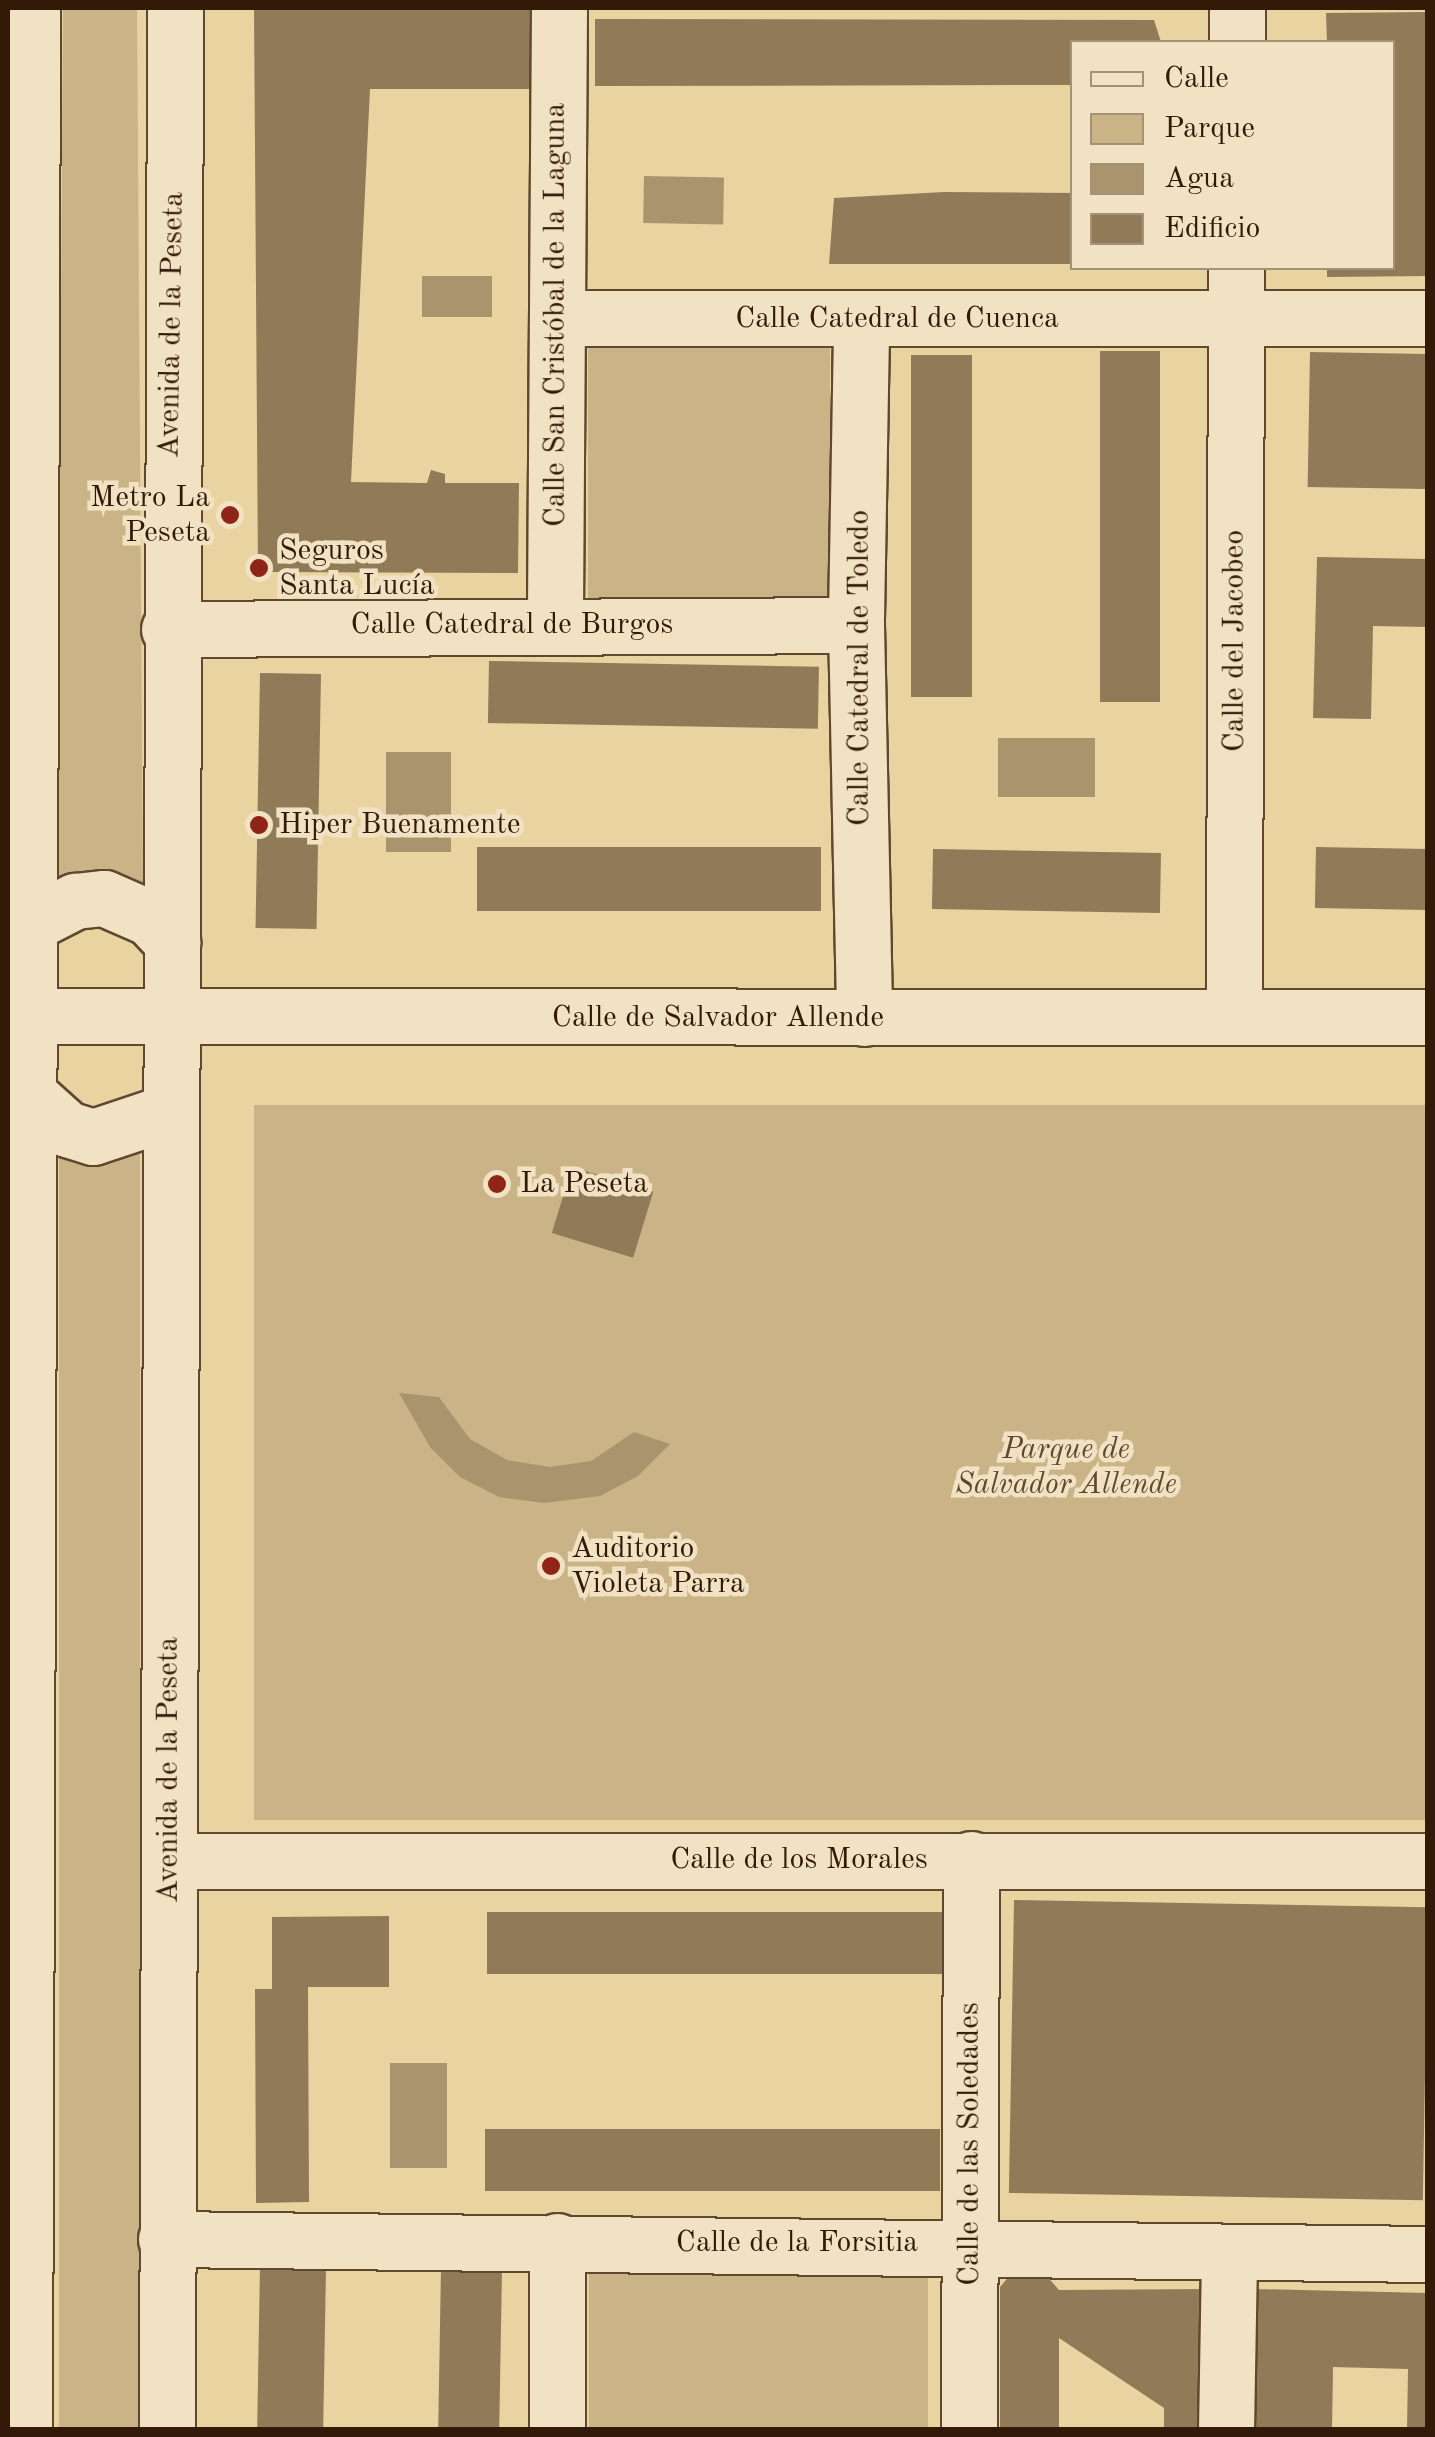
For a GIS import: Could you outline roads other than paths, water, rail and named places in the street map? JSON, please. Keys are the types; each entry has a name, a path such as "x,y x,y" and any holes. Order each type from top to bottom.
{"street":[{"path":"24,2430 17,1855 28,1094 18,1016 30,924 32,8"},
{"name":"Avenida de la Peseta","path":"166,2430 173,1016 169,629 175,8"},
{"name":"Calle San Cristóbal de la Laguna","path":"559,8 561,622"},
{"path":"1236,40 1237,8"},
{"name":"Calle Catedral de Cuenca","path":"558,318 854,319 1236,293 1428,318"},
{"name":"Calle del Jacobeo","path":"1234,1015 1236,293"},
{"name":"Calle Catedral de Toledo","path":"854,319 860,332 856,625 864,1018"},
{"name":"Calle Catedral de Burgos","path":"169,629 561,622 856,625"},
{"path":"30,924 75,902 104,898 150,918 172,942"},
{"name":"Calle de Salvador Allende","path":"18,1016 1428,1017"},
{"path":"28,1094 67,1129 93,1137 171,1111"},
{"name":"Calle de las Soledades","path":"969,2430 970,1859"},
{"name":"Calle de los Morales","path":"170,1861 1428,1861"},
{"name":"Calle de la Forsitia","path":"166,2239 969,2244 1229,2253 1428,2254"},
{"path":"557,2241 557,2430"},
{"path":"1226,2430 1229,2253"}],"water":[{"path":"644,176 724,177 723,224 643,223"},
{"path":"422,276 492,276 492,317 422,317"},
{"path":"998,738 1095,738 1095,797 998,797"},
{"path":"386,752 451,752 451,852 386,852"},
{"path":"399,1393 439,1397 470,1439 507,1460 550,1467 591,1461 634,1432 670,1444 638,1476 600,1496 544,1503 499,1497 460,1477 430,1447"},
{"path":"390,2063 447,2063 447,2168 390,2168"}],"place":[{"name":"Metro La Peseta","path":"230,515"},
{"name":"Seguros Santa Lucía","path":"259,568"},
{"name":"Hiper Buenamente","path":"259,825"},
{"name":"La Peseta","path":"497,1184"},
{"name":"Auditorio Violeta Parra","path":"551,1566"}],"park label":[{"name":"Parque de Salvador Allende","path":"1066,1467"}]}
